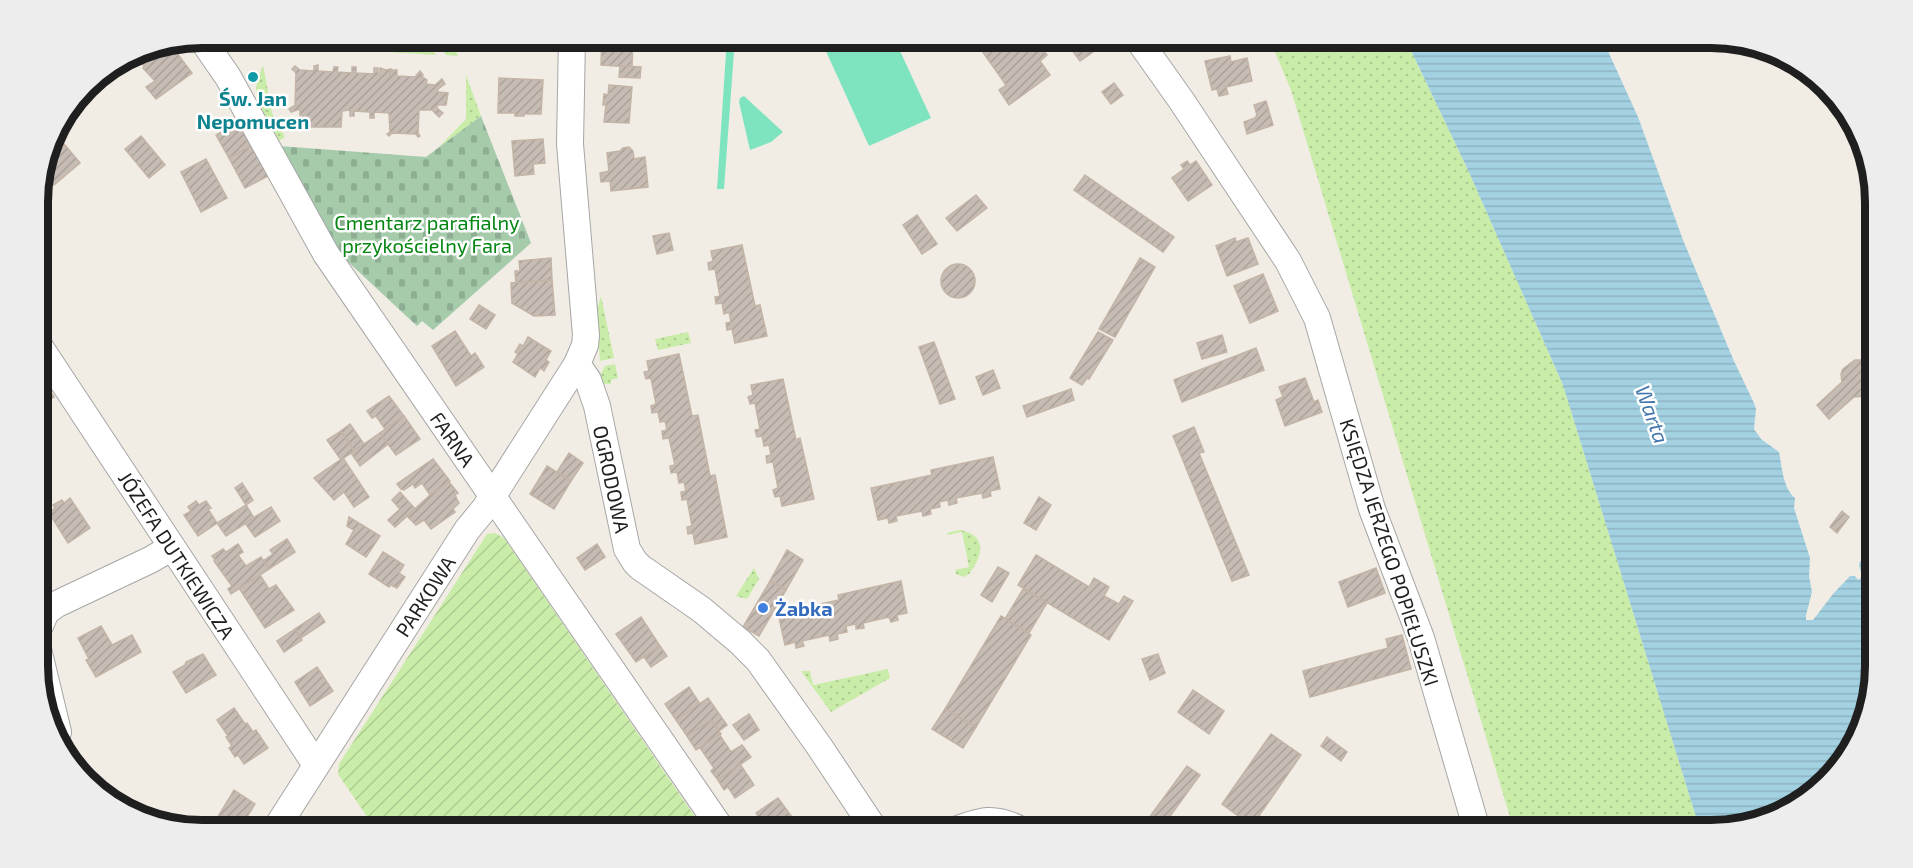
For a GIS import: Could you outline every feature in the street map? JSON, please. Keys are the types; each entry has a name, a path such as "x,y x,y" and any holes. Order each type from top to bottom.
{"street":[{"name":"FARNA","path":"208,48 228,77 326,254 715,820"},
{"path":"572,48 570,144 586,335 585,345 577,364"},
{"name":"KSIĘDZA JERZEGO POPIEŁUSZKI","path":"1144,48 1288,261 1317,318 1372,509 1421,638 1474,820"},
{"name":"JÓZEFA DUTKIEWICZA","path":"48,359 316,765"},
{"name":"PARKOWA","path":"282,820 577,364"},
{"name":"OGRODOWA","path":"577,364 588,380 597,406 630,556 640,567 702,610 758,660 868,820"},
{"path":"48,611 171,548"}],"green space":[{"path":"353,48 379,48 379,52 352,50"},
{"path":"388,48 431,48 436,55 388,52"},
{"path":"441,48 455,48 458,56 446,55"},
{"path":"726,48 734,48 724,189 717,189"},
{"path":"825,48 899,48 931,118 869,146"},
{"path":"1273,48 1410,48 1468,170 1563,385 1697,820 1511,820 1291,90"},
{"path":"263,65 272,113 285,137 279,141 256,95"},
{"path":"466,75 481,116 438,148 466,119"},
{"path":"744,96 783,132 771,142 750,150 739,102"},
{"name":"Cmentarz parafialny przykościelny Fara","path":"481,116 531,243 433,330 422,321 417,326 331,246 279,146 426,157"},
{"path":"601,296 614,358 600,361 596,313"},
{"path":"688,332 691,343 658,350 655,339"},
{"path":"615,364 618,378 611,380 611,384 602,384 599,377 605,366"},
{"path":"960,530 974,536 980,544 979,555 974,567 969,574 963,577 956,574 955,570 969,567 962,532 948,535 947,533"},
{"path":"495,533 504,538 697,820 369,820 338,774 339,764 487,534"},
{"path":"754,568 759,579 747,599 736,596"},
{"path":"888,669 890,678 831,712 801,671 810,671 813,685"}],"water":[{"name":"Warta","path":"1410,48 1607,48 1638,117 1683,240 1754,403 1756,409 1754,429 1761,439 1779,452 1788,489 1795,498 1794,508 1810,558 1809,576 1812,592 1806,620 1813,620 1850,576 1855,576 1858,580 1862,577 1859,564 1865,552 1865,666 1864,686 1857,715 1844,743 1820,775 1805,788 1779,804 1741,817 1697,820 1563,385 1468,170"}],"building":[{"path":"602,48 633,48 632,67 601,65"},
{"path":"657,48 677,48 677,51"},
{"path":"980,48 1042,48 1047,55 1040,61 1050,75 1009,105 999,90 1006,85"},
{"path":"1070,48 1099,48 1080,61"},
{"path":"175,51 192,73 156,99 146,87 155,81 143,68 140,61"},
{"path":"1230,56 1231,62 1247,58 1252,81 1226,87 1228,94 1219,96 1217,89 1212,90 1205,61"},
{"path":"318,65 318,71 333,72 334,67 338,67 337,72 352,73 352,67 356,67 356,73 374,74 374,68 378,68 378,75 380,75 380,68 391,69 390,75 392,75 392,70 397,70 397,76 415,77 420,71 422,78 427,80 426,84 435,85 442,79 445,84 438,89 438,92 448,93 446,105 437,105 443,113 439,117 432,110 419,110 418,133 420,136 418,137 416,134 392,133 389,136 387,134 390,132 389,113 374,112 374,118 370,118 370,112 354,111 354,116 350,116 350,110 342,111 341,127 304,127 300,129 300,109 291,112 289,109 295,105 296,73 292,69 295,66 300,70 314,71 314,66"},
{"path":"620,66 641,67 640,78 619,77"},
{"path":"499,78 543,80 541,114 515,116 515,113 498,113"},
{"path":"1114,83 1123,95 1111,104 1102,92"},
{"path":"609,85 632,87 629,123 604,122 606,105 603,105 604,94 608,95"},
{"path":"1266,101 1273,125 1247,134 1244,122 1257,115 1254,105"},
{"path":"238,122 251,146 229,158 216,135"},
{"path":"141,136 165,165 149,178 125,149"},
{"path":"543,139 545,163 533,164 534,174 515,176 512,141"},
{"path":"61,141 80,163 54,185 50,180 51,172"},
{"path":"251,146 268,176 245,188 229,158"},
{"path":"629,147 633,151 634,159 645,157 648,187 611,191 610,181 601,182 600,173 609,171 607,153"},
{"path":"206,159 227,198 201,212 181,172"},
{"path":"1187,161 1190,165 1196,161 1212,185 1188,201 1172,178 1184,169 1181,165"},
{"path":"1085,175 1174,237 1163,252 1074,190"},
{"path":"976,195 987,208 957,231 946,218"},
{"path":"917,215 937,244 922,254 903,225"},
{"path":"669,233 673,250 657,254 653,236"},
{"path":"1235,238 1236,242 1248,238 1258,264 1227,276 1216,246"},
{"path":"742,245 755,306 760,305 767,336 735,343 732,329 727,330 726,323 731,322 729,312 724,314 722,303 716,304 715,297 720,296 715,269 709,270 708,263 713,261 711,251"},
{"path":"551,258 552,280 516,284 515,271 520,271 519,261"},
{"path":"1140,258 1155,267 1115,337 1099,329"},
{"path":"958,264 970,269 975,281 970,293 958,298 946,293 941,281 946,269"},
{"path":"1263,274 1278,311 1250,323 1234,286"},
{"path":"552,280 555,315 534,316 512,303 511,283"},
{"path":"479,305 495,315 486,329 470,319"},
{"path":"455,331 471,356 475,353 484,367 456,386 432,346"},
{"path":"1098,332 1113,340 1089,379 1087,378 1082,385 1070,378"},
{"path":"1222,335 1227,352 1202,359 1197,343"},
{"path":"528,337 551,351 544,371 540,368 535,377 513,362 518,354 515,352 520,344 523,346"},
{"path":"934,342 955,399 940,404 919,347"},
{"path":"1256,348 1264,370 1182,402 1174,380"},
{"path":"679,354 692,416 698,415 710,476 715,475 727,537 695,544 693,533 688,534 687,527 692,526 687,499 682,500 681,492 686,491 684,482 679,483 677,472 671,473 670,466 675,465 669,438 663,439 662,431 667,430 665,421 660,422 658,412 652,413 651,406 656,404 651,378 646,379 644,372 649,371 647,361"},
{"path":"1855,360 1865,361 1865,396 1854,397 1829,419 1817,405 1842,382 1843,369"},
{"path":"993,370 1000,388 983,395 976,377"},
{"path":"1305,378 1314,402 1318,400 1322,412 1285,426 1276,400 1283,397 1279,387"},
{"path":"783,379 796,440 800,438 814,499 782,506 780,496 775,497 773,490 778,488 773,462 767,463 766,456 771,455 769,445 764,446 762,436 757,437 755,430 760,429 755,403 750,404 748,397 753,395 751,385"},
{"path":"48,388 54,397 48,401"},
{"path":"1071,389 1074,400 1027,417 1023,406"},
{"path":"389,396 404,416 385,429 376,416 372,418 367,411"},
{"path":"404,416 420,439 396,455 380,433"},
{"path":"350,424 364,444 354,451 341,431"},
{"path":"1194,427 1204,452 1199,453 1249,575 1232,581 1173,436"},
{"path":"341,431 354,451 341,460 327,440"},
{"path":"380,433 388,444 360,466 351,453"},
{"path":"569,453 583,463 571,481 557,472"},
{"path":"993,457 1000,489 990,491 991,496 983,498 982,493 956,498 957,503 949,505 948,500 939,502 940,507 930,509 931,514 923,516 922,511 896,516 897,521 889,523 888,518 878,520 871,488 932,475 931,470"},
{"path":"343,458 369,497 354,507 344,492 334,500 314,478"},
{"path":"433,459 450,481 430,495 422,483 415,488 413,484 404,490 401,489 397,484"},
{"path":"547,466 571,481 554,509 530,494"},
{"path":"449,482 458,493 455,495 459,503 453,509 455,512 431,529 424,520 416,525 407,516 430,495"},
{"path":"242,483 253,500 246,505 235,488"},
{"path":"400,492 415,509 395,527 388,520 400,509 392,500"},
{"path":"1039,497 1051,505 1036,530 1024,523"},
{"path":"70,498 90,528 68,543 49,513 55,508 53,505 62,500 64,503"},
{"path":"196,501 199,505 206,501 217,523 198,536 184,515 191,511 188,507"},
{"path":"246,505 254,518 226,536 217,523"},
{"path":"271,507 280,521 255,537 245,523"},
{"path":"1842,511 1849,517 1837,533 1830,527"},
{"path":"349,517 380,536 366,557 346,544 354,530 347,526"},
{"path":"287,539 295,552 269,569 263,561 273,554 270,550"},
{"path":"238,544 243,552 238,555 246,566 261,557 269,569 231,594 228,589 232,586 212,556 223,549 226,552"},
{"path":"597,544 605,557 585,570 577,558"},
{"path":"787,550 803,560 786,590 770,581"},
{"path":"383,552 404,565 399,573 405,577 397,588 391,585 389,587 369,574"},
{"path":"1036,555 1089,587 1094,578 1109,587 1104,596 1119,604 1124,596 1133,601 1109,640 1018,585"},
{"path":"998,567 1009,573 992,602 981,595"},
{"path":"1376,568 1385,593 1348,607 1339,582"},
{"path":"260,575 269,589 276,585 294,610 265,628 239,588"},
{"path":"770,581 786,590 759,636 743,627"},
{"path":"901,581 907,613 897,615 898,620 891,622 889,617 863,623 864,628 856,629 856,624 846,626 847,632 837,634 838,639 830,641 829,635 802,641 804,646 796,648 795,642 785,645 778,613 839,600 838,595"},
{"path":"1023,589 1047,603 1029,633 1005,619"},
{"path":"319,613 325,622 301,638 295,629"},
{"path":"1001,616 1031,635 976,727 945,709"},
{"path":"641,617 660,646 636,662 616,634"},
{"path":"101,626 112,645 132,635 141,652 96,677 86,660 89,659 78,638"},
{"path":"295,629 302,640 284,652 277,641"},
{"path":"1402,635 1411,669 1310,697 1303,671 1388,648 1386,639"},
{"path":"660,646 667,656 651,667 644,657"},
{"path":"203,654 216,675 186,693 173,672 186,662"},
{"path":"1158,654 1165,673 1150,680 1142,659"},
{"path":"317,667 333,691 310,706 295,682"},
{"path":"689,687 700,704 676,720 665,704"},
{"path":"1193,690 1224,711 1209,734 1178,712"},
{"path":"708,698 727,725 719,731 711,720 687,736 676,720"},
{"path":"234,708 253,732 256,730 268,748 244,764 229,748 232,746 226,737 228,736 217,720"},
{"path":"945,709 976,727 963,748 932,729"},
{"path":"749,714 759,730 744,740 733,725"},
{"path":"711,720 721,734 696,750 687,736"},
{"path":"719,734 731,752 742,745 751,757 718,780 711,771 714,768 700,748"},
{"path":"1271,734 1301,755 1256,820 1244,820 1222,804"},
{"path":"1327,737 1347,752 1341,761 1321,746"},
{"path":"740,764 754,785 735,798 728,787 724,790 718,780"},
{"path":"1187,766 1200,775 1167,820 1147,820"},
{"path":"234,790 255,804 245,820 216,820"},
{"path":"778,798 792,817 787,820 761,820 756,813"}],"place":[{"name":"Św. Jan Nepomucen","path":"253,77"},
{"name":"Żabka","path":"763,608"}]}
